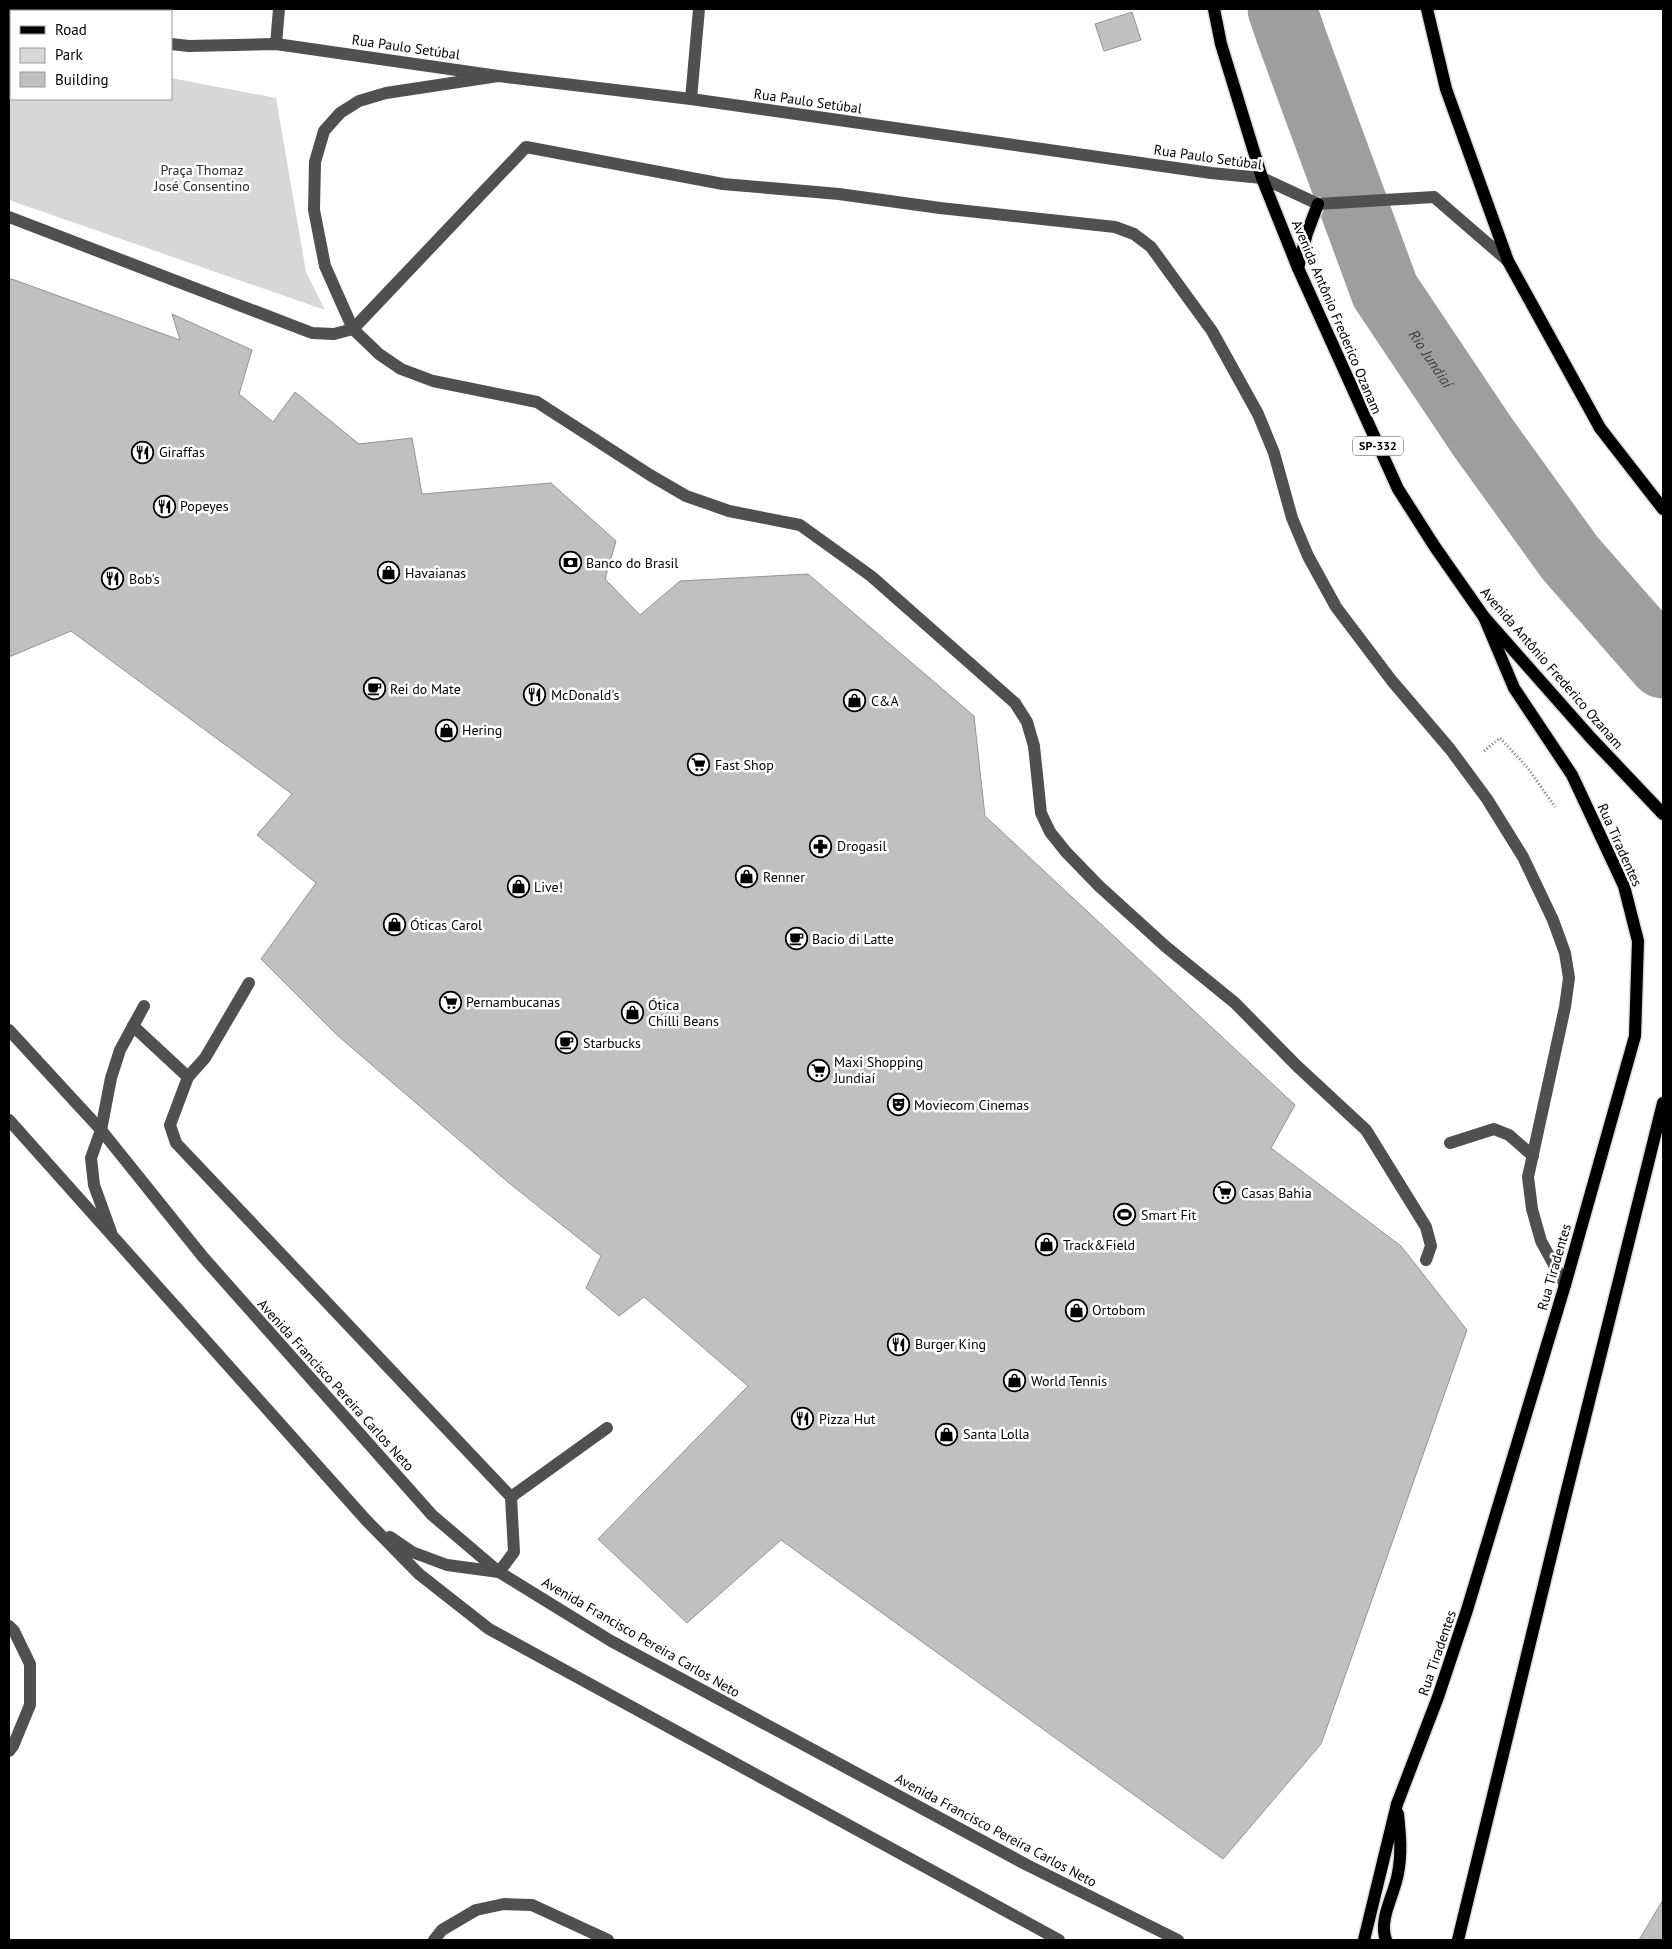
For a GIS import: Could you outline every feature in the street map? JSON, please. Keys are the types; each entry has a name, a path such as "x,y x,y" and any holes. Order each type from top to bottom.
{"main road":[{"name":"Avenida Antônio Frederico Ozanam","path":"1214,9 1220,44 1262,178 1298,268 1398,489 1435,547 1484,617 1591,738 1663,814"},
{"path":"1427,9 1446,89 1508,261 1600,428 1663,509"},
{"path":"1298,268 1307,233 1318,204"},
{"name":"Rua Tiradentes","path":"1364,1940 1398,1804 1438,1697 1467,1610 1565,1285 1635,1036 1638,941 1624,886 1572,775 1514,688 1484,617"},
{"path":"1458,1940 1564,1498 1663,1103"},
{"path":"1386,1940 1383,1927 1398,1874 1401,1850 1398,1804"}],"street":[{"path":"276,44 279,9"},
{"path":"691,99 699,9"},
{"name":"Rua Paulo Setúbal","path":"172,44 189,46 276,44 498,76 691,99 1211,173 1262,178 1318,204 1434,197 1508,261"},
{"path":"498,76 386,93 359,101 340,113 324,131 315,162 314,210 325,266 353,329 379,354 401,369 433,381 537,402 686,496 728,511 800,525 871,576 893,595 1015,703 1027,722 1034,746 1041,813 1050,832 1066,852 1099,886 1165,946 1235,1003 1296,1066 1366,1130 1426,1227 1431,1246 1426,1260"},
{"path":"9,217 312,333 334,334 353,329 526,147 723,184 839,194 940,208 1116,226 1134,234 1151,247 1212,330 1258,414 1274,453 1292,518 1308,556 1336,608 1487,799 1523,857 1553,920 1564,953 1569,978 1565,1008 1528,1177 1532,1209 1541,1241 1565,1285"},
{"path":"249,983 205,1058 188,1078 170,1125 176,1142 511,1497 514,1552 499,1572 447,1565 412,1552 366,1520"},
{"path":"114,1239 94,1185 91,1158 101,1130 111,1078 120,1050 144,1006"},
{"path":"133,1026 188,1078"},
{"name":"Avenida Francisco Pereira Carlos Neto","path":"9,1030 101,1130 203,1257 432,1515 499,1572 611,1641 1027,1865 1178,1940"},
{"path":"9,1120 366,1520 419,1574 489,1629 1059,1940"},
{"path":"1450,1143 1494,1129 1509,1135 1533,1156"},
{"path":"511,1497 608,1428"},
{"path":"9,1626 14,1631 30,1664 30,1705 13,1746 9,1751"},
{"path":"434,1940 442,1930 476,1910 504,1904 532,1905 608,1940"}],"path":[{"path":"1464,768 1500,738 1527,767 1561,814"}],"green space":[{"name":"Praça Thomaz José Consentino","path":"9,35 10,100 172,100 172,78 276,98 306,272 325,310 9,200"}],"building":[{"path":"1132,12 1141,40 1104,51 1095,24"},
{"name":"Maxi Shopping Jundiaí","path":"9,278 180,340 172,314 252,350 239,394 273,422 295,392 359,444 412,438 422,494 551,483 616,541 605,579 640,615 680,581 808,574 974,716 985,816 1295,1105 1271,1148 1401,1246 1467,1330 1321,1744 1223,1859 781,1540 687,1623 598,1539 748,1386 644,1297 619,1316 586,1288 601,1256 509,1183 337,1035 261,959 316,883 257,835 292,794 71,631 9,657"},
{"path":"1663,1900 1663,1940 1639,1940"}],"waterway":[{"name":"Rio Jundiaí","path":"1282,9 1385,291 1482,436 1570,558 1663,664"}],"place":[{"name":"Giraffas","path":"143,452"},
{"name":"Popeyes","path":"164,506"},
{"name":"Banco do Brasil","path":"570,563"},
{"name":"Havaianas","path":"389,573"},
{"name":"Bob's","path":"113,579"},
{"name":"Rei do Mate","path":"374,689"},
{"name":"McDonald's","path":"535,695"},
{"name":"C&A","path":"855,701"},
{"name":"Hering","path":"446,730"},
{"name":"Fast Shop","path":"699,765"},
{"name":"Drogasil","path":"821,846"},
{"name":"Renner","path":"747,877"},
{"name":"Live!","path":"518,887"},
{"name":"Óticas Carol","path":"394,925"},
{"name":"Bacio di Latte","path":"796,939"},
{"name":"Pernambucanas","path":"450,1002"},
{"name":"Ótica Chilli Beans","path":"632,1013"},
{"name":"Starbucks","path":"567,1043"},
{"name":"Maxi Shopping Jundiaí","path":"818,1070"},
{"name":"Moviecom Cinemas","path":"898,1105"},
{"name":"Casas Bahia","path":"1225,1193"},
{"name":"Smart Fit","path":"1125,1215"},
{"name":"Track&Field","path":"1047,1245"},
{"name":"Ortobom","path":"1076,1310"},
{"name":"Burger King","path":"899,1344"},
{"name":"World Tennis","path":"1015,1381"},
{"name":"Pizza Hut","path":"803,1419"},
{"name":"Santa Lolla","path":"947,1434"}]}
